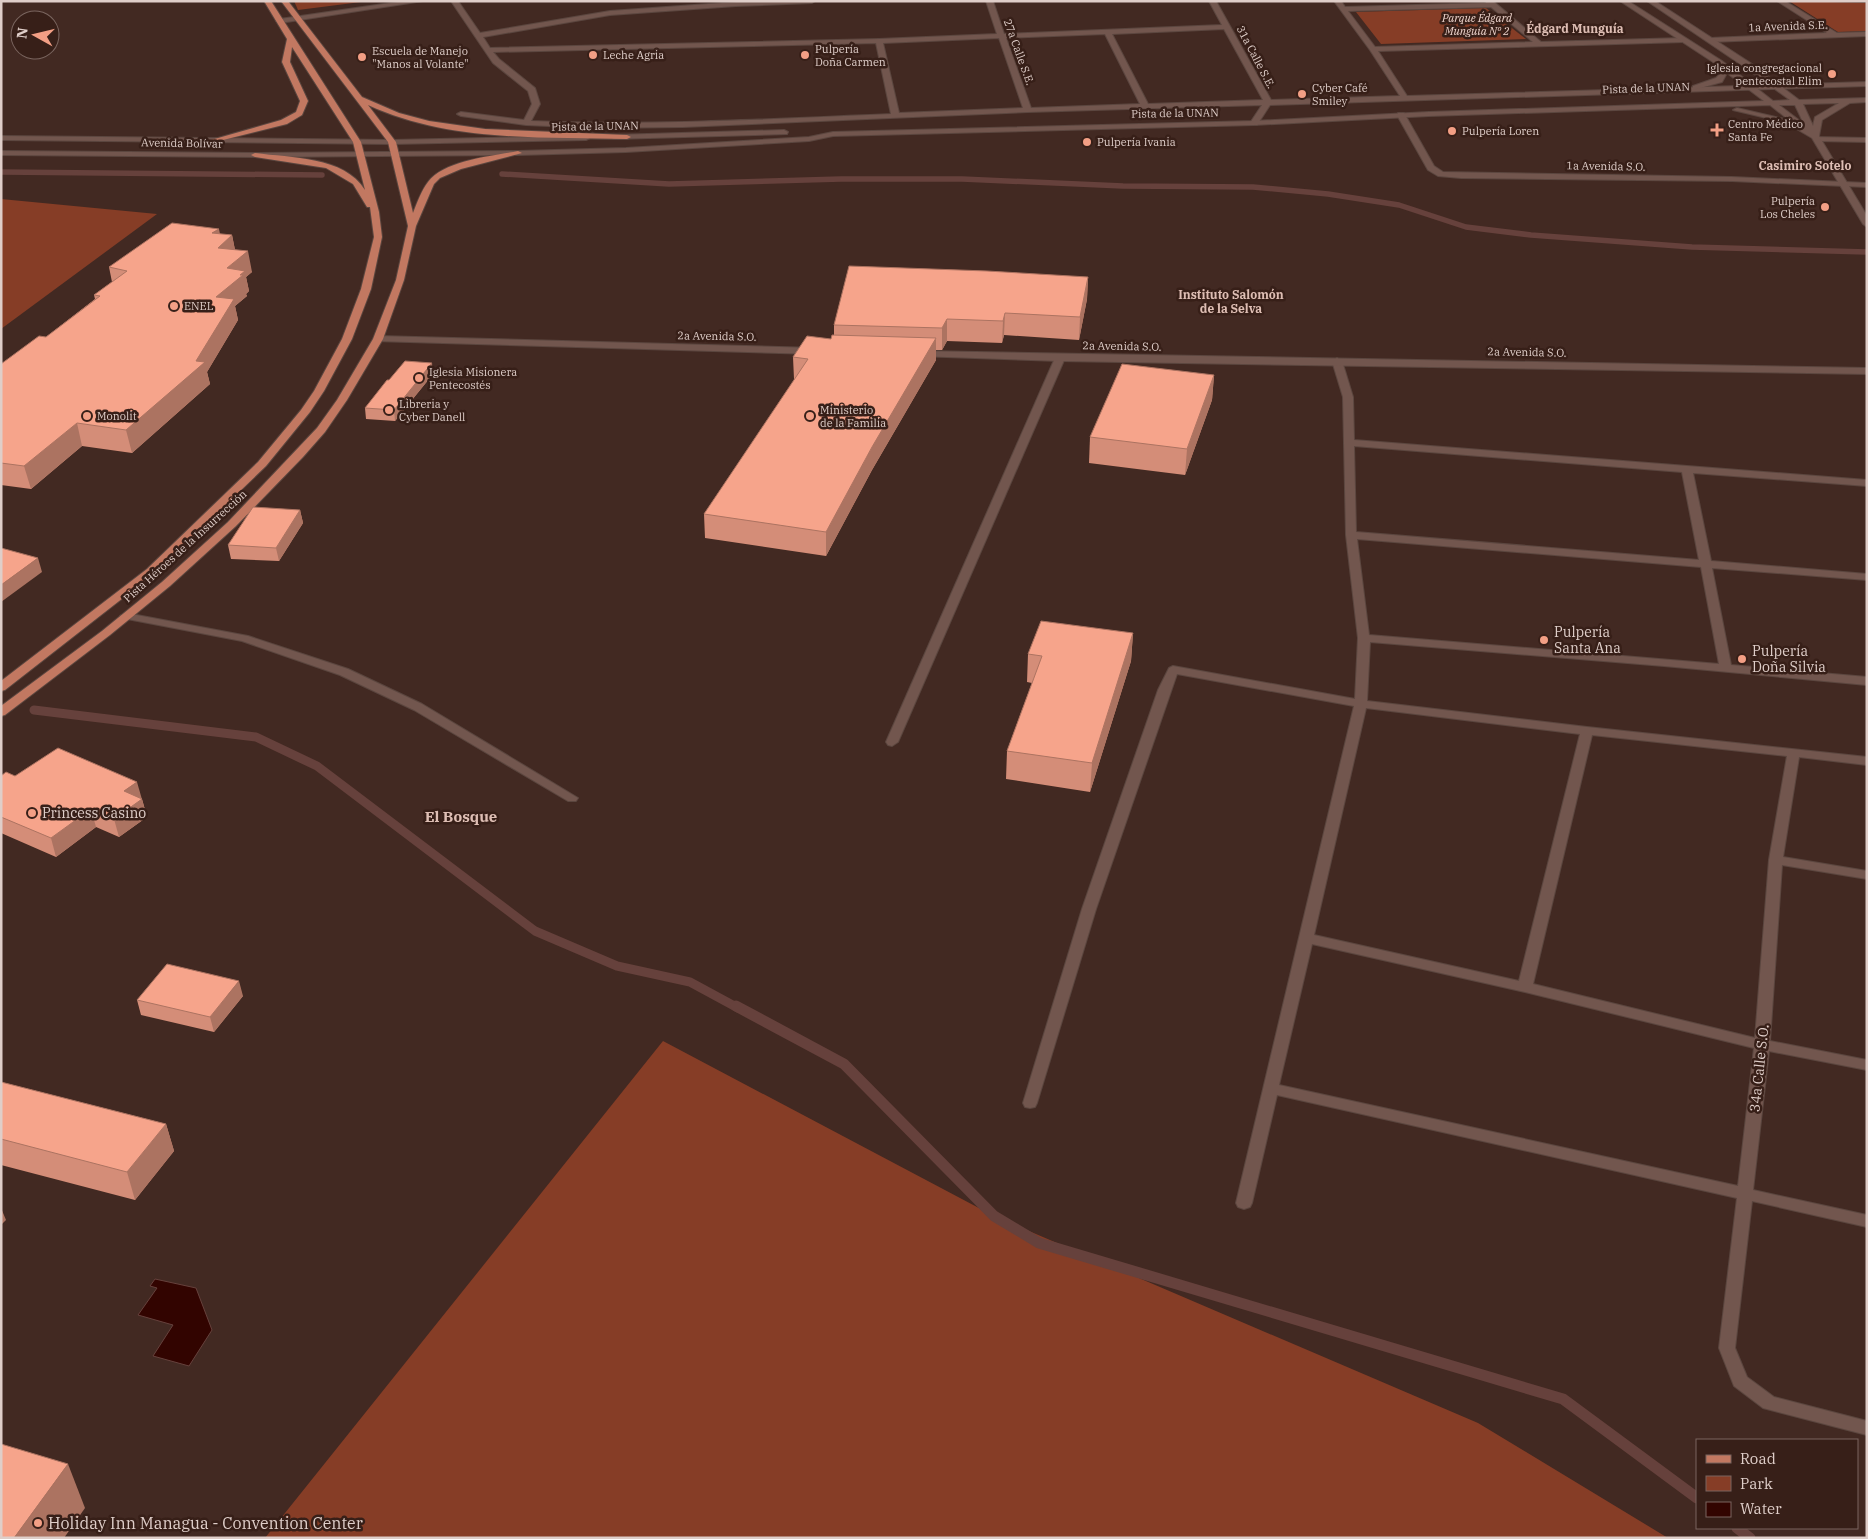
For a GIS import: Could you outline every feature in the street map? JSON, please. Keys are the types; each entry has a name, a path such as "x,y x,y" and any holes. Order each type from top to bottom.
{"main road":[{"name":"Pista Héroes de la Insurrección","path":"1,687 151,571 262,464 305,412 319,391 347,340 366,289 378,237 376,212 358,142 290,40 267,1"},
{"name":"Pista Héroes de la Insurrección","path":"1,712 126,616 232,524 300,455 321,430 342,400 378,339 400,280 412,226 392,142 284,1"},
{"path":"215,140 284,122 299,113 304,101 286,62 290,40"},
{"path":"357,97 400,116 437,124 517,133 627,137"},
{"path":"412,226 430,184 435,178 470,164 518,154"},
{"path":"255,156 306,161 336,170 356,182 376,212"}],"street":[{"path":"280,21 420,1"},
{"path":"454,1 496,61 532,90 536,104 526,123"},
{"path":"478,36 610,13 812,1"},
{"name":"27a Calle S.E.","path":"989,1 1028,110"},
{"name":"31a Calle S.E.","path":"1212,1 1268,102 1254,122"},
{"path":"1337,1 1373,49 1405,98"},
{"path":"1623,1 1751,86 1816,138"},
{"path":"1650,1 1710,40 1798,103 1842,184 1863,212 1867,224"},
{"path":"1780,1 1835,35"},
{"path":"1343,9 1490,3 1539,44"},
{"path":"488,50 878,41 1227,27"},
{"path":"1108,32 1146,106"},
{"name":"1a Avenida S.E.","path":"1710,40 1867,34"},
{"path":"1373,49 1684,40"},
{"path":"878,41 896,117"},
{"path":"1696,88 1719,80 1724,74 1718,63"},
{"path":"461,114 526,123 598,126 683,125 1028,110 1751,86 1867,84"},
{"name":"Pista de la UNAN","path":"1517,111 1590,102 1867,93"},
{"path":"1816,138 1818,119 1832,109 1855,100"},
{"name":"Pista de la UNAN","path":"362,155 518,154 626,150 809,139 833,134 1254,122 1401,115 1867,100"},
{"path":"1697,105 1777,118 1798,126 1816,138 1867,140"},
{"path":"937,115 937,130"},
{"name":"1a Avenida S.O.","path":"1401,115 1431,168 1441,174 1461,176 1732,179 1867,185"},
{"name":"Pista de la UNAN","path":"358,142 627,137 810,131 833,134"},
{"name":"Avenida Bolívar","path":"3,139 358,142"},
{"name":"Avenida Bolívar","path":"1,153 255,156 362,155"},
{"name":"2a Avenida S.O.","path":"378,339 823,351"},
{"name":"2a Avenida S.O.","path":"912,354 1867,371"},
{"path":"892,742 1060,358"},
{"path":"1244,1203 1361,704 1364,638 1352,535 1348,397 1337,361"},
{"path":"1350,443 1867,483"},
{"path":"1687,469 1726,668"},
{"path":"1352,535 1867,577"},
{"path":"126,616 244,638 344,672 418,707 572,798"},
{"path":"1364,638 1867,681"},
{"path":"1030,1103 1089,910 1164,690 1173,670 1361,704 1587,731 1867,760"},
{"path":"1525,986 1587,731"},
{"name":"34a Calle S.O.","path":"1794,752 1776,860 1762,1045 1727,1348 1740,1381 1769,1403 1867,1428"},
{"path":"1776,860 1867,874"},
{"path":"1307,938 1525,986 1762,1045 1867,1064"},
{"path":"1271,1088 1867,1221"}],"green space":[{"path":"294,1 361,1 361,2 298,10"},
{"path":"1789,1 1867,3 1867,31 1838,32"},
{"name":"Parque Édgard Munguía Nº 2","path":"1486,8 1526,39 1381,44 1356,12"},
{"path":"1,199 157,214 1,329"},
{"path":"663,1041 994,1216 1478,1423 1668,1538 265,1538"}],"water":[{"path":"155,1279 196,1288 212,1330 189,1366 153,1356 173,1325 138,1315 157,1288 150,1286"}],"building":[{"path":"172,223 219,229 212,233 232,235 218,248 248,251 227,268 245,271 240,275 243,275 216,297 234,299 196,361 205,362 126,430 77,423 24,466 1,463 1,364 39,336 46,337 100,296 94,295 127,271 109,267"},
{"path":"849,266 1088,277 1080,317 1005,313 1003,321 947,319 942,328 834,325"},
{"path":"832,335 936,338 872,447 826,532 704,514 808,359 793,357 807,336 831,339"},
{"path":"405,361 432,363 394,410 365,408 387,380"},
{"path":"1122,364 1214,375 1187,449 1090,437"},
{"path":"253,507 300,510 276,548 228,545"},
{"path":"1,548 38,558 1,585"},
{"path":"1041,621 1133,633 1092,763 1007,751 1042,656 1028,654"},
{"path":"58,748 137,782 124,791 142,799 114,819 91,809 51,838 1,817 1,776 6,772 15,776"},
{"path":"167,964 239,981 210,1017 137,1000"},
{"path":"1,1082 166,1124 127,1172 1,1139"},
{"path":"1,1444 68,1464 14,1538 1,1538"}],"waterway":[{"path":"1,172 322,175"},
{"path":"502,174 669,184 841,179 962,179 1123,186 1253,187 1328,194 1399,205 1466,227 1531,235 1692,247 1867,252"},
{"path":"34,710 256,737 317,766 535,931 617,966 690,982 738,1008"},
{"path":"736,1006 844,1064 994,1216 1039,1243 1563,1399 1696,1497"},
{"path":"1738,1529 1750,1538"}],"place":[{"name":"Leche Agria","path":"593,55"},
{"name":"Pulpería Doña Carmen","path":"805,55"},
{"name":"Escuela de Manejo \"Manos al Volante\"","path":"362,57"},
{"name":"Iglesia congregacional pentecostal Elim","path":"1832,74"},
{"name":"Cyber Café Smiley","path":"1302,94"},
{"name":"Centro Médico Santa Fe","path":"1717,130"},
{"name":"Pulpería Loren","path":"1452,131"},
{"name":"Pulpería Ivania","path":"1087,142"},
{"name":"Pulpería Los Cheles","path":"1825,207"},
{"name":"ENEL","path":"174,306"},
{"name":"Iglesia Misionera Pentecostés","path":"419,378"},
{"name":"Libreria y Cyber Danell","path":"389,410"},
{"name":"Monolit","path":"87,416"},
{"name":"Ministerio de la Familia","path":"810,416"},
{"name":"Pulpería Santa Ana","path":"1544,640"},
{"name":"Pulpería Doña Silvia","path":"1742,659"},
{"name":"Princess Casino","path":"32,813"},
{"name":"Holiday Inn Managua - Convention Center","path":"38,1523"}],"district":[{"name":"Édgard Munguía","path":"1575,28"},
{"name":"Casimiro Sotelo","path":"1805,165"},
{"name":"Instituto Salomón de la Selva","path":"1231,301"},
{"name":"El Bosque","path":"461,816"}]}
